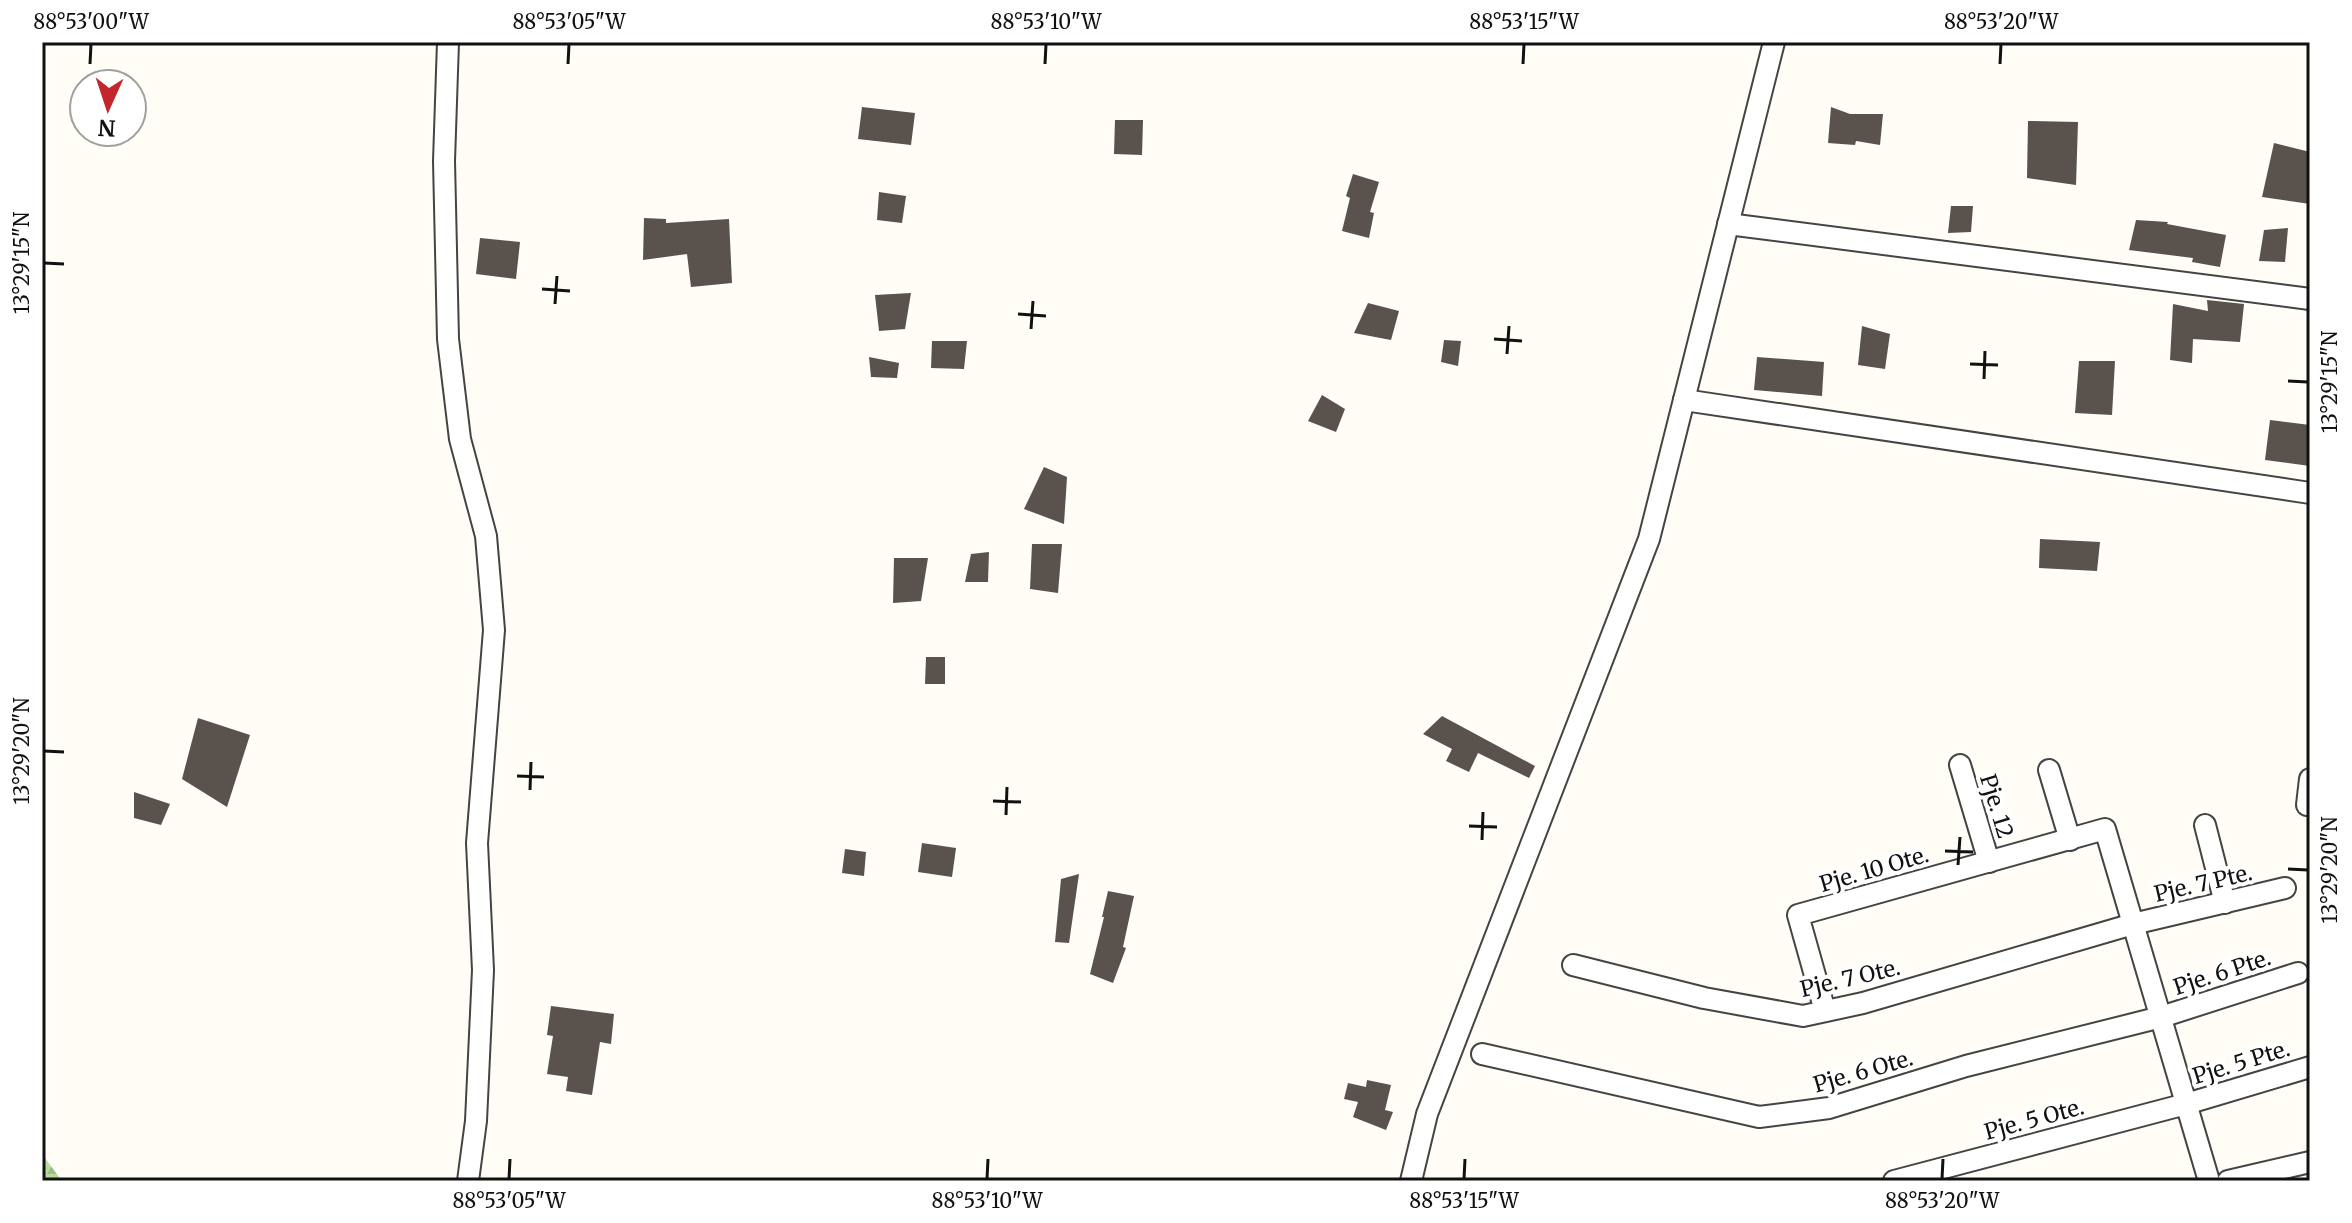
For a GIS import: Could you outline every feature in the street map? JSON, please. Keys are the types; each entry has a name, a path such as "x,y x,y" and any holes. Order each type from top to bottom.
{"street":[{"path":"448,42 444,161 448,339 460,439 486,536 494,630 477,843 483,970 476,1121 468,1181"},
{"path":"1411,1181 1427,1114 1649,539 1774,42"},
{"path":"1728,224 2310,299"},
{"path":"1684,400 2310,493"},
{"name":"Pje. 12","path":"1960,765 1989,862"},
{"path":"2049,770 2070,840"},
{"path":"2307,805 2310,779"},
{"path":"2205,825 2225,903"},
{"name":"Pje. 10 Ote.","path":"1825,1011 1798,915 2105,829 2133,924"},
{"name":"Pje. 7 Pte.","path":"2133,924 2285,888"},
{"path":"2133,924 2209,1181"},
{"name":"Pje. 7 Ote.","path":"1573,965 1704,998 1803,1016 1863,1003 2133,924"},
{"name":"Pje. 6 Pte.","path":"2161,1017 2298,973"},
{"name":"Pje. 6 Ote.","path":"1482,1054 1759,1117 1829,1108 1966,1066 2161,1017"},
{"name":"Pje. 5 Pte.","path":"2186,1104 2310,1067"},
{"name":"Pje. 5 Ote.","path":"1894,1181 2186,1104"},
{"path":"2228,1181 2310,1162"}],"green space":[{"path":"42,1154 62,1181 42,1181"}],"building":[{"path":"862,107 915,113 911,145 858,139"},
{"path":"1831,107 1850,114 1883,114 1880,145 1856,141 1855,145 1828,143"},
{"path":"1115,120 1143,120 1142,155 1114,154"},
{"path":"2028,121 2078,122 2076,185 2027,178"},
{"path":"2274,143 2310,152 2310,204 2262,197"},
{"path":"1353,174 1379,182 1370,212 1374,213 1369,238 1342,231 1350,198 1346,196"},
{"path":"879,192 906,196 902,223 877,220"},
{"path":"1951,206 1973,206 1971,232 1948,233"},
{"path":"644,218 666,219 666,223 729,219 732,283 691,287 687,254 643,260"},
{"path":"2136,220 2168,222 2226,235 2220,267 2192,262 2193,258 2129,250"},
{"path":"2288,228 2285,262 2259,261 2264,230"},
{"path":"480,238 520,242 516,279 476,274"},
{"path":"911,293 905,329 879,331 875,295"},
{"path":"2207,300 2244,304 2240,342 2193,339 2192,363 2170,360 2173,304 2208,311"},
{"path":"1368,303 1399,311 1391,340 1354,333"},
{"path":"1862,326 1890,334 1885,369 1858,365"},
{"path":"1444,340 1461,341 1458,366 1441,362"},
{"path":"932,341 967,341 964,369 931,368"},
{"path":"869,357 899,363 897,378 871,377"},
{"path":"1757,357 1824,362 1822,396 1754,390"},
{"path":"2079,361 2115,361 2112,415 2075,413"},
{"path":"1322,395 1345,409 1336,432 1308,421"},
{"path":"2270,420 2310,425 2310,466 2265,460"},
{"path":"1044,467 1067,477 1064,524 1024,509"},
{"path":"2040,539 2100,542 2097,571 2039,568"},
{"path":"1032,544 1062,544 1058,593 1030,589"},
{"path":"989,552 988,582 965,582 971,554"},
{"path":"894,558 928,558 921,601 893,603"},
{"path":"926,657 945,657 945,684 925,684"},
{"path":"1442,716 1535,766 1529,778 1478,753 1469,772 1446,761 1452,749 1423,734"},
{"path":"198,718 250,735 227,807 182,779"},
{"path":"134,792 170,804 161,825 134,818"},
{"path":"922,843 956,848 952,877 918,872"},
{"path":"845,849 866,852 864,876 842,873"},
{"path":"1079,874 1069,943 1055,942 1061,879"},
{"path":"1108,891 1134,896 1123,947 1126,948 1113,983 1090,974"},
{"path":"551,1006 614,1014 611,1044 600,1042 592,1095 566,1091 568,1077 547,1074 553,1036 547,1035"},
{"path":"1367,1080 1391,1085 1385,1110 1393,1112 1386,1130 1353,1117 1358,1102 1344,1099 1348,1083 1366,1087"}]}
